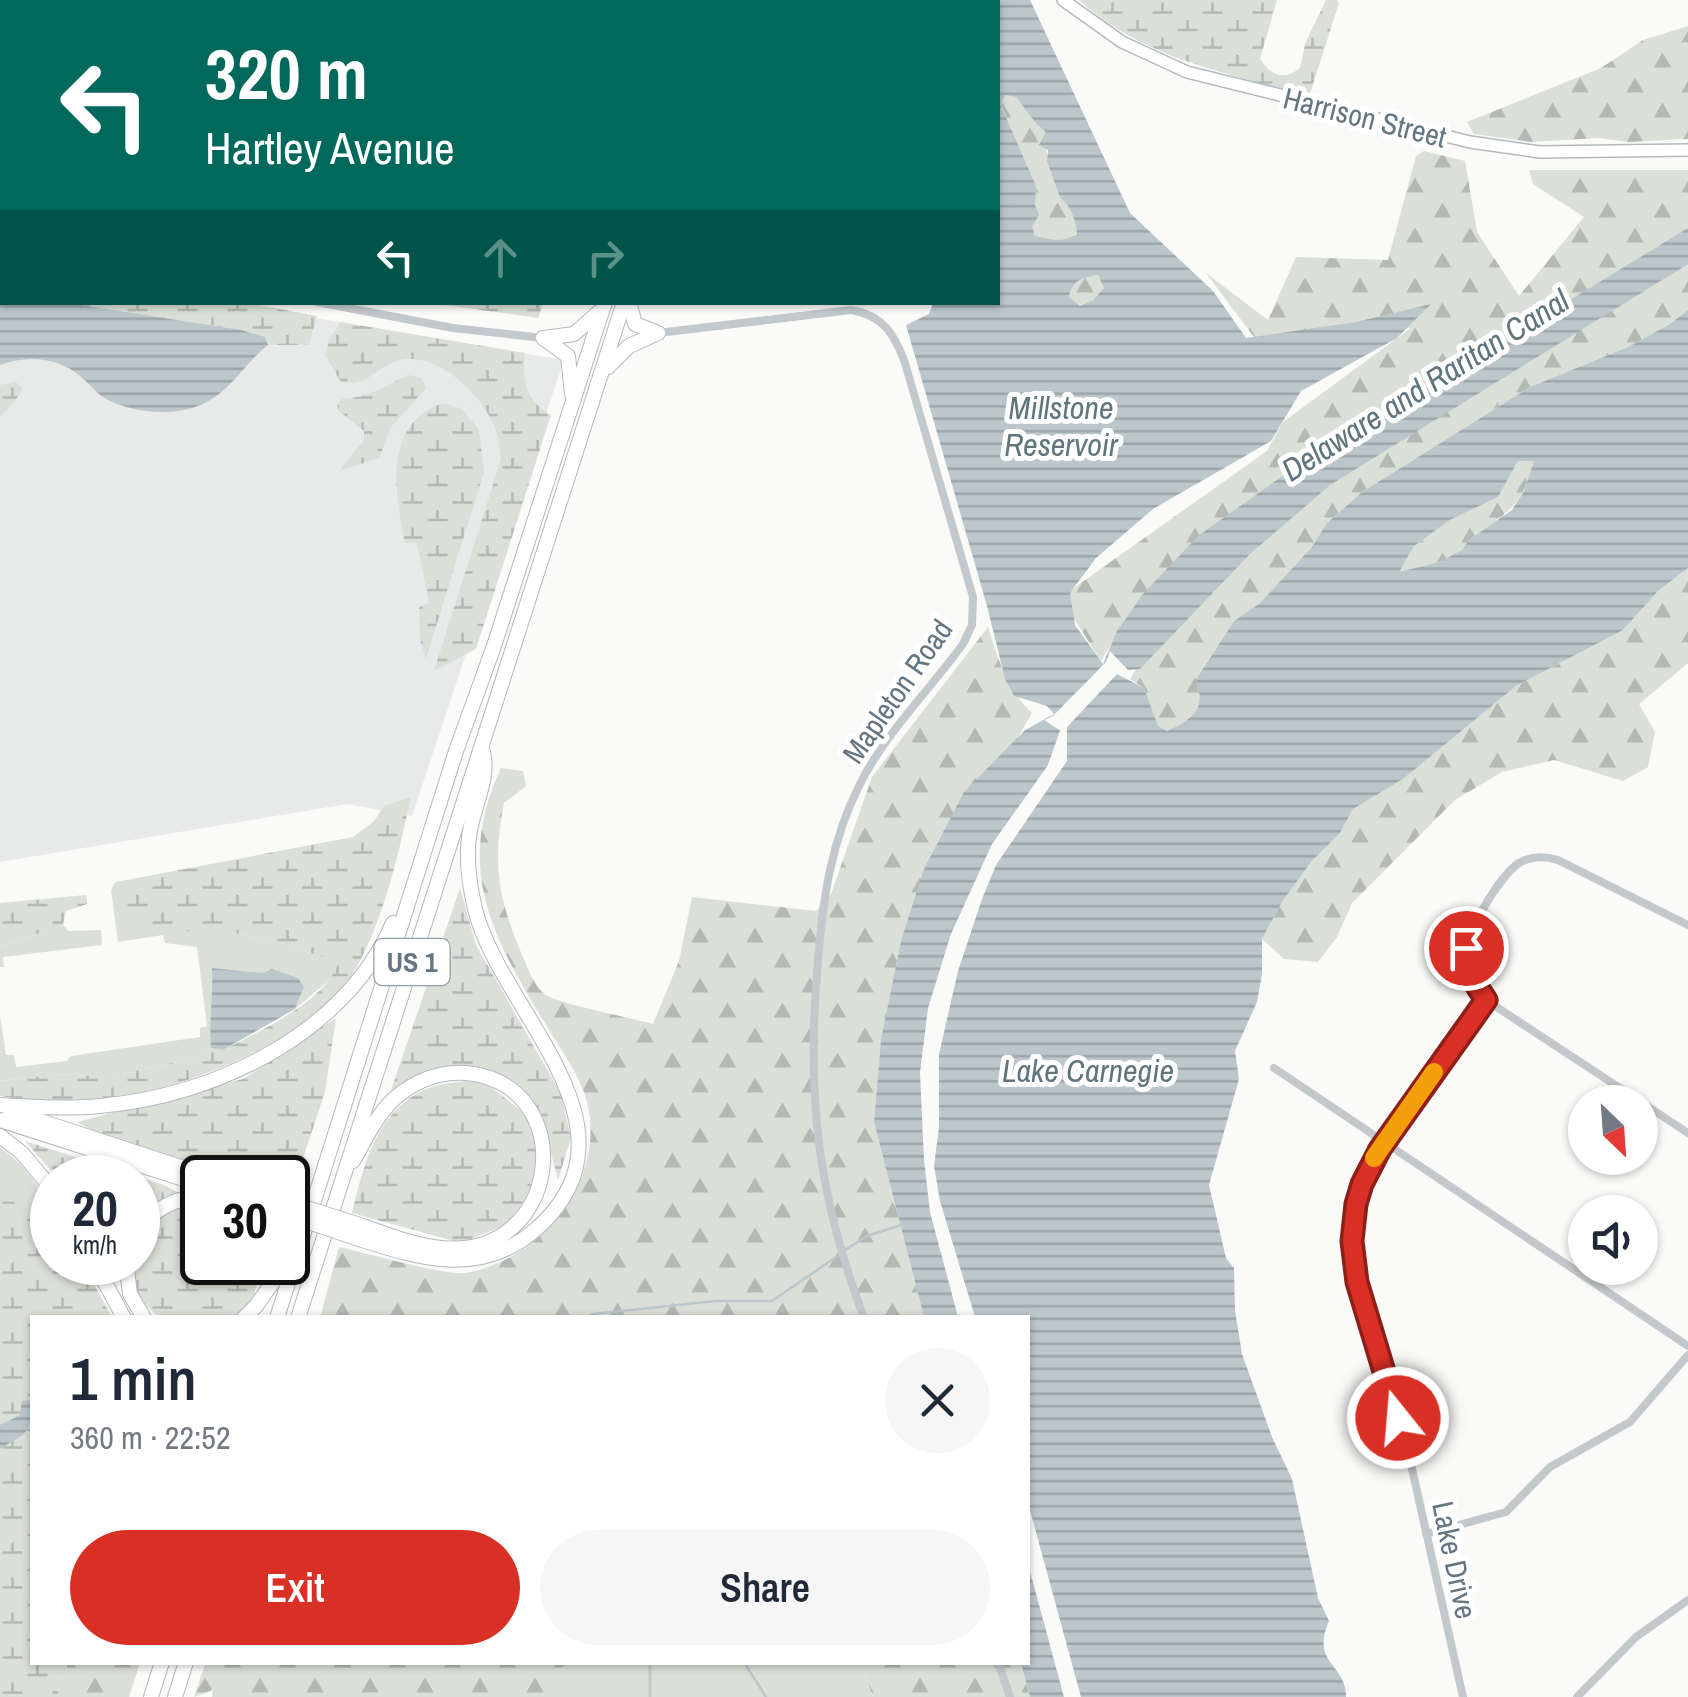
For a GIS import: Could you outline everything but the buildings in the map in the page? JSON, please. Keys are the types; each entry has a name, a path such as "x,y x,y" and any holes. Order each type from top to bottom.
{"highway":[{"path":"543,338 578,332 604,305"},
{"name":"US 1","path":"310,1212 604,305"},
{"name":"US 1","path":"299,1315 458,813 483,750 626,305"},
{"path":"628,305 635,324 658,333"},
{"path":"604,372 629,346 658,333"},
{"path":"543,338 566,352 572,408"},
{"path":"310,1211 399,1252 444,1262 487,1258 514,1246 545,1220 573,1171 578,1144 572,1096 492,956 471,889 470,830 487,767 483,750"},
{"path":"0,1106 64,1108 141,1100 206,1082 264,1056 337,1005 374,961 409,898"},
{"path":"310,1220 412,1244 468,1248 506,1234 521,1221 540,1190 544,1157 540,1134 526,1106 500,1083 475,1074 446,1074 420,1082 393,1100 344,1174"},
{"path":"0,1106 180,1167"},
{"path":"0,1120 180,1178"},
{"path":"0,1136 30,1163"},
{"path":"106,1285 122,1315"},
{"path":"129,1285 142,1315"},
{"path":"247,1315 271,1285"},
{"name":"US 1","path":"278,1315 287,1285"},
{"path":"151,1697 161,1665"},
{"path":"175,1697 185,1665"}],"street":[{"name":"Harrison Street","path":"1063,0 1122,42 1187,72 1470,142 1540,152 1688,150"},
{"path":"333,305 462,330 543,338"},
{"name":"Mapleton Road","path":"658,333 838,311 862,312 880,320 895,336 905,362 973,598 972,625 963,644 870,764 850,804 828,869 813,1017 812,1084 821,1166 843,1260 863,1315"},
{"path":"1688,925 1558,860 1537,857 1508,872 1469,934 1466,948 1467,971 1486,1000 1688,1134"},
{"name":"Lake Drive","path":"1464,1697 1408,1452 1353,1262 1356,1204 1370,1165 1486,1000"},
{"path":"1274,1068 1688,1346"},
{"path":"1426,1534 1506,1512 1524,1498 1550,1467 1630,1422 1688,1355"},
{"path":"1577,1697 1636,1636 1688,1600"},
{"path":"999,1665 1010,1697"}],"shaded area":[{"path":"0,305 240,305 564,360 412,816 347,804 0,862"}],"green space":[{"path":"1079,0 1277,0 1260,59 1273,73 1283,75 1300,68 1305,44 1326,0 1339,3 1309,97 1159,50 1131,37"},
{"path":"1688,26 1688,139 1531,142 1474,134 1467,122 1601,68 1643,40"},
{"path":"1005,95 1016,97 1047,132 1047,161 1077,233 1066,239 1051,241 1035,236 1031,226 1036,186 1001,104"},
{"path":"1424,151 1465,161 1477,232 1519,296 1584,217 1533,184 1529,170 1688,170 1688,310 1628,347 1530,387 1362,492 1327,523 1311,548 1260,603 1234,621 1196,678 1199,698 1195,712 1167,731 1157,726 1144,688 1130,679 1139,664 1114,640 1101,661 1066,606 1071,590 1267,451 1283,422 1411,328 1254,337 1206,273 1268,320 1296,257 1388,260 1416,156"},
{"path":"1098,275 1104,288 1093,300 1080,306 1068,297 1078,281"},
{"path":"82,305 259,305 317,316 309,345 268,345 265,337"},
{"path":"444,305 542,305 538,318"},
{"path":"340,322 525,353 524,372 531,397 551,415 476,649 434,671 501,459 497,435 486,410 468,388 431,363 405,359 360,381 341,382 325,355"},
{"path":"408,375 422,378 426,388 391,427 379,458 339,471 364,440 364,431 339,411 337,404"},
{"path":"16,382 22,388 0,417 0,385"},
{"path":"443,403 462,409 479,430 484,472 426,659 420,639 419,607 429,603 417,543 405,543 398,503 397,462 410,427 423,413"},
{"path":"1534,460 1519,498 1463,549 1441,562 1398,573 1414,546 1450,520 1498,497 1518,461"},
{"path":"1688,568 1688,663 1639,704 1655,732 1648,767 1623,781 1554,760 1502,772 1455,800 1352,903 1337,937 1318,962 1284,959 1262,939 1282,902 1311,862 1340,833 1353,809 1403,779 1516,686 1623,630 1658,591"},
{"path":"988,627 1010,684 1032,713 901,941 881,1039 874,1122 923,1315 321,1315 339,1247 455,1273 493,1265 519,1252 562,1212 587,1160 591,1131 584,1093 511,965 486,903 480,839 501,768 523,771 526,786 504,803 498,863 507,916 535,982 554,999 653,1024 679,961 692,897 816,911 831,894 872,777"},
{"path":"411,797 389,885 365,950 332,1000 300,1026 216,1070 125,1096 45,1103 0,1096 0,1081 62,1074 107,1077 195,1058 211,1048 223,1050 305,1003 331,977 338,963 292,946 226,931 177,931 159,925 132,927 121,881 353,837 374,821 384,806"},
{"path":"121,881 133,927 159,924 177,931 226,931 292,946 338,963 334,976 295,1009 304,987 263,973 212,968 211,1048 195,1058 107,1077 62,1074 0,1081 0,1015 6,1055 14,1055 16,1067 200,1037 200,1028 207,1026 197,947 165,943 163,935 118,942 111,890 115,882"},
{"path":"460,888 476,945 561,1094 571,1138 558,1180 541,1114 513,1081 468,1066 431,1069 388,1099"},
{"path":"86,895 87,904 66,911 63,925 0,947 0,903"},
{"path":"63,925 69,931 101,930 102,945 3,957 4,967 0,967 0,947"},
{"path":"336,1018 325,1092 304,1155 180,1155 180,1161 111,1141 77,1122 243,1079"},
{"path":"481,1079 525,1114 539,1151 530,1194 506,1225 461,1243 352,1213 375,1141 395,1111 426,1089"},
{"path":"25,1141 69,1155 37,1155"},
{"path":"0,1147 30,1176 30,1219 14,1203 0,1201"},
{"path":"160,1184 164,1185 179,1193 160,1202"},
{"path":"0,1201 14,1202 30,1218 30,1285 94,1285 111,1315 30,1315 30,1665 67,1665 57,1697 0,1697"},
{"path":"180,1209 180,1285 256,1285 252,1302 238,1315 157,1315 137,1298 136,1285 160,1285 160,1218"},
{"path":"67,1665 139,1665 129,1697 57,1697"},
{"path":"205,1665 566,1665 550,1674 550,1697 212,1697 213,1690 194,1697"},
{"path":"564,1665 862,1665 873,1697 550,1697 550,1674"},
{"path":"862,1665 1022,1665 1030,1697 873,1697"}],"water":[{"name":"Millstone Reservoir","path":"1000,0 1030,0 1130,213 1213,291 1246,338 1356,322 1431,304 1397,338 1301,391 1271,441 1153,509 1096,558 1070,593 1075,625 1103,664 1117,631 1143,594 1198,536 1288,472 1688,228 1688,264 1330,485 1250,554 1140,669 1114,671 1062,725 1048,765 992,844 951,934 928,1008 920,1073 924,1160 930,1212 957,1315 923,1315 874,1122 881,1039 901,941 924,869 964,792 1025,730 1054,714 1047,706 1014,696 1005,679 906,325 929,314 932,305 1000,305","holes":["1005,95 1016,97 1046,132 1039,145 1048,150 1047,161 1060,198 1072,214 1077,234 1070,237 1060,240 1035,236 1032,226 1039,215 1036,186 1001,105","1098,275 1104,288 1080,306 1069,297 1073,287 1087,277"]},
{"path":"0,305 82,305 241,330 265,337 268,345 207,402 168,412 115,403 71,370 52,362 31,359 0,365"},
{"name":"Lake Carnegie","path":"1688,310 1688,568 1658,591 1623,630 1516,686 1403,779 1353,809 1340,833 1311,862 1282,902 1262,939 1257,1002 1235,1051 1239,1079 1209,1185 1226,1258 1234,1268 1242,1354 1292,1479 1318,1598 1329,1621 1324,1635 1326,1655 1341,1677 1346,1697 1081,1697 1030,1510 1030,1315 974,1315 940,1201 934,1166 939,1127 939,1054 958,971 982,899 996,865 1067,761 1067,727 1117,674 1144,688 1158,726 1167,731 1184,722 1198,706 1196,679 1234,621 1260,603 1311,548 1327,523 1362,492 1530,387 1628,347","holes":["1518,461 1534,461 1524,491 1512,510 1470,539 1462,550 1440,562 1399,572 1414,546 1450,520 1498,497"]},
{"path":"212,968 263,973 272,969 298,978 304,987 295,1009 223,1050 211,1048"},
{"path":"22,1401 30,1401 29,1427 0,1449 0,1425 20,1415"},
{"path":"1030,1571 1064,1697 1030,1697 1022,1665 1030,1665"}],"pier":[{"path":"1110,651 1128,670 1127,674 1117,674 1066,726 1064,733 1044,720 1053,716 1106,662"}],"waterway":[{"path":"845,1250 867,1236 901,1225"},
{"path":"592,1315 716,1301 772,1301 839,1255"},
{"path":"650,1665 650,1697"},
{"path":"746,1665 766,1697"}],"slow traffic":[{"path":"1374,1158 1434,1072"}],"route":[{"path":"1398,1418 1357,1282 1353,1224 1370,1165 1486,1000 1467,971 1466,948"}],"water label":[{"name":"Delaware and Raritan Canal","path":"1425,385"}]}
